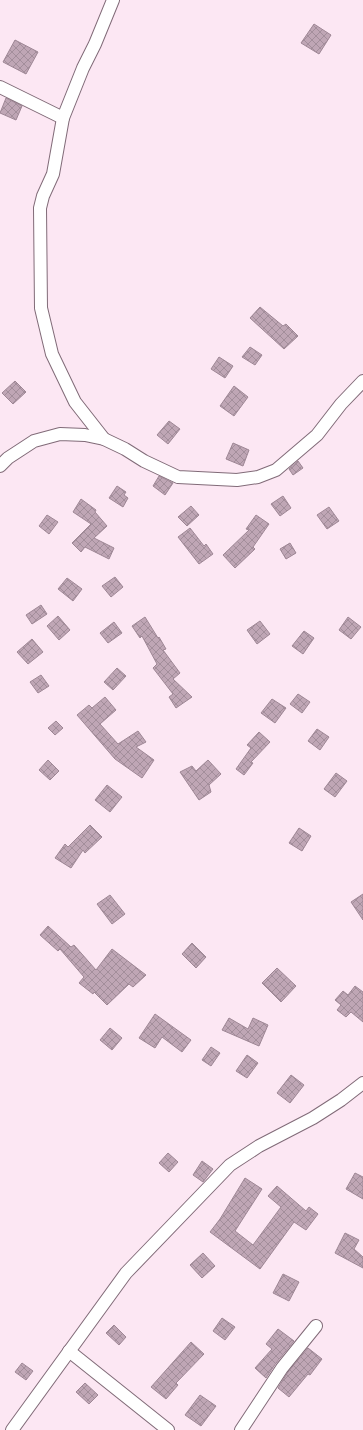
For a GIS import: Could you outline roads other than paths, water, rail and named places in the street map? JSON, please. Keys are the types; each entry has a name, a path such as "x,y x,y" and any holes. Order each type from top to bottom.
{"street":[{"path":"104,439 75,402 52,354 41,308 40,208 43,196 53,174 63,118 83,68 114,0"},
{"path":"0,87 63,118"},
{"path":"0,466 8,458 34,441 60,434 85,435 104,439 125,449 144,461 178,477 238,480 258,477 276,470 317,435 341,404 363,381"},
{"path":"12,1430 126,1273 230,1165 258,1146 313,1118 341,1100 363,1082"},
{"path":"241,1430 282,1368 316,1326"},
{"path":"69,1351 168,1430"}]}
